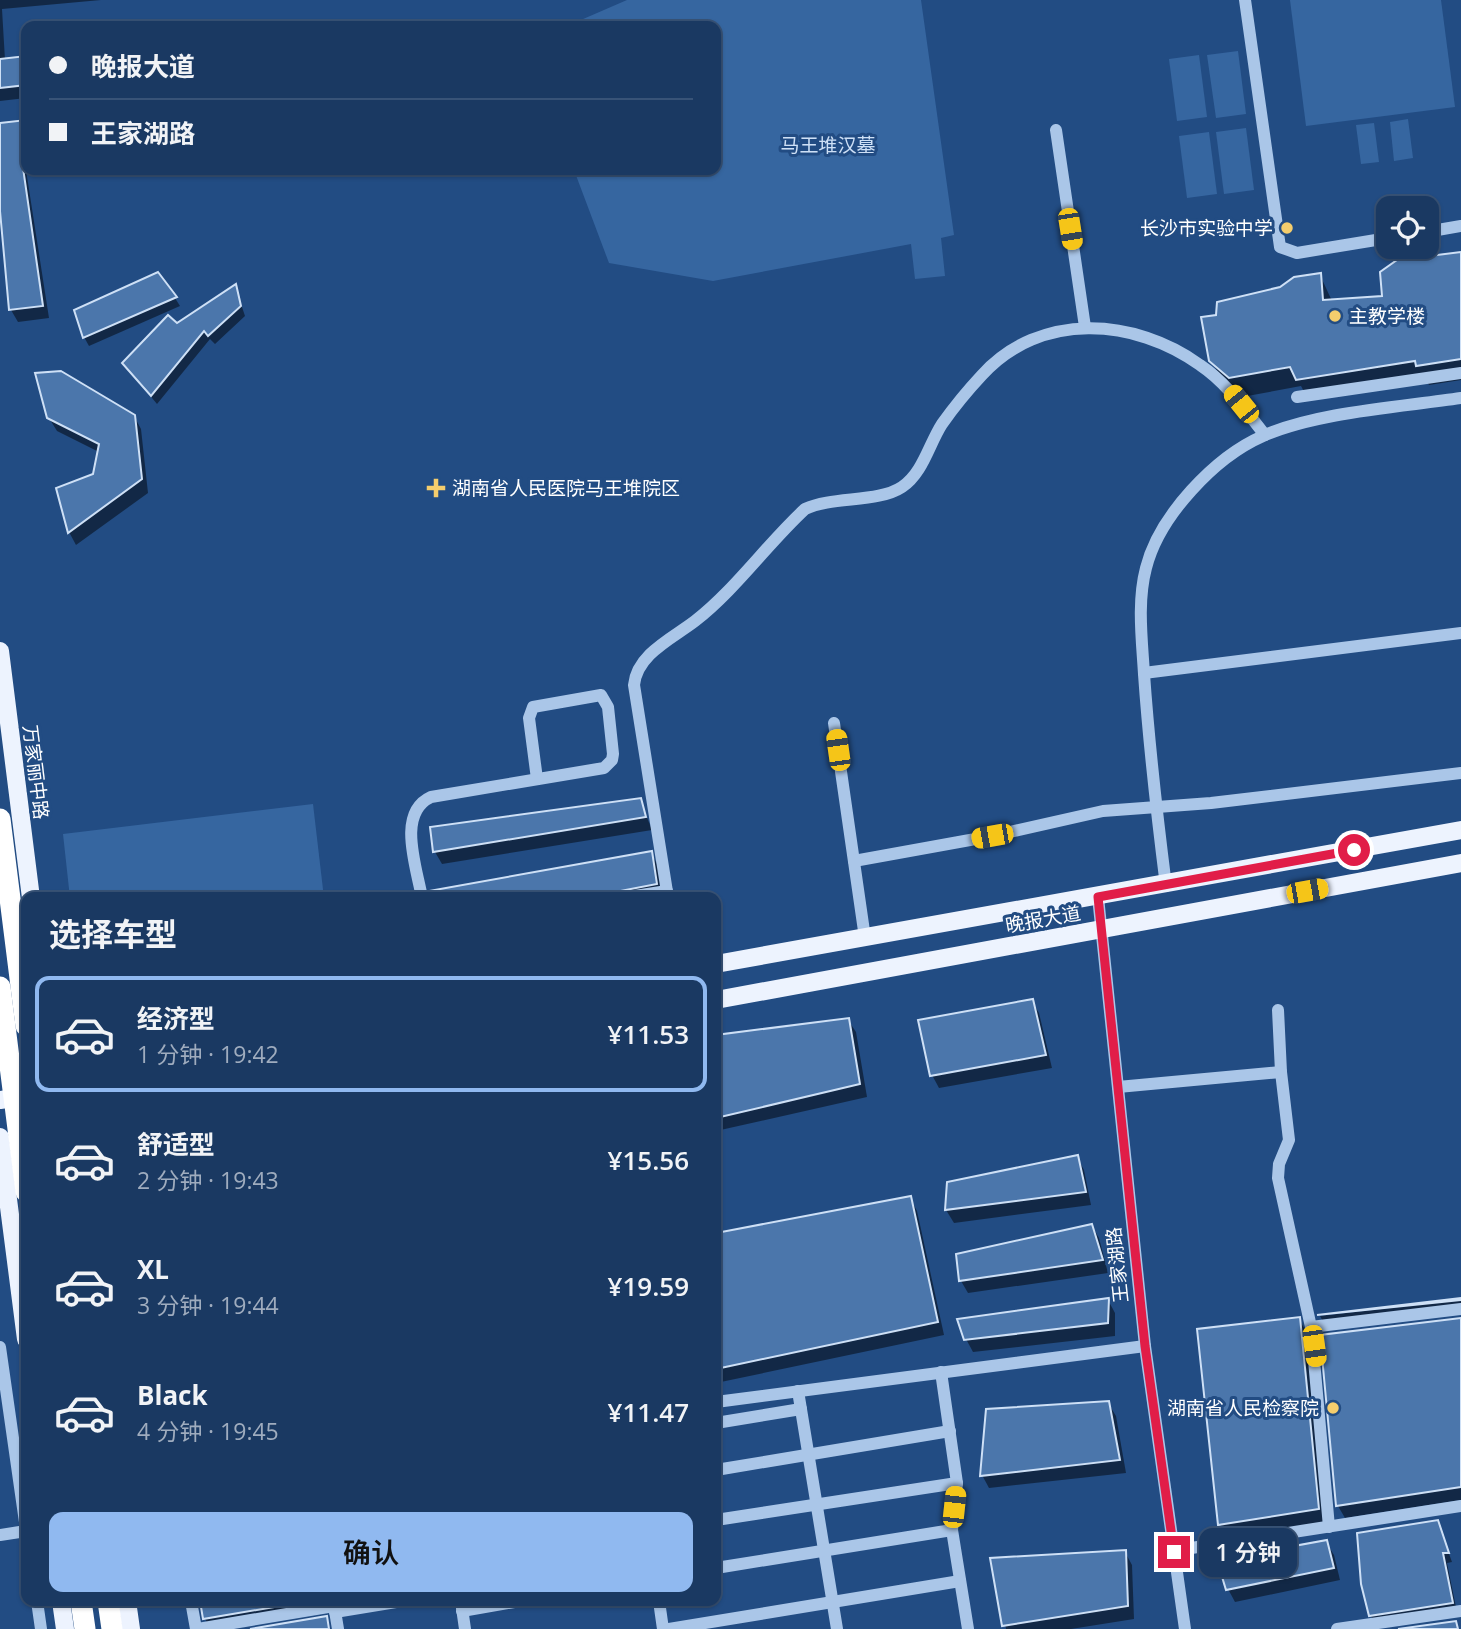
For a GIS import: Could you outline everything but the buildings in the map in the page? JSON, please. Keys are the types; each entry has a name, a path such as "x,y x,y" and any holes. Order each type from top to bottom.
{"highway":[{"path":"0,819 21,986"},
{"path":"0,987 21,1153"},
{"path":"82,1606 85,1629"},
{"path":"109,1606 112,1629"}],"main road":[{"name":"万家丽中路","path":"0,651 30,892"},
{"name":"晚报大道","path":"721,963 1166,886 1461,830"},
{"name":"晚报大道","path":"721,999 1461,863"},
{"path":"0,1100 21,1097"},
{"path":"21,1130 0,1135 6,1217 21,1308"},
{"path":"62,1606 65,1629"},
{"path":"128,1606 131,1629"}],"street":[{"path":"1245,0 1280,247 1297,253 1376,240"},
{"path":"1056,130 1085,327"},
{"path":"1439,230 1461,226"},
{"path":"667,892 634,685 640,665 699,618 805,509 818,503 901,488 914,476 942,425 984,373 1003,356 1023,343 1085,327 1130,331 1199,364 1228,389 1265,435"},
{"path":"1297,397 1461,373"},
{"path":"1166,886 1156,805 1141,618 1146,567 1168,522 1211,469 1265,435 1324,419 1461,398"},
{"path":"1144,673 1461,633"},
{"path":"421,892 411,827 417,807 432,797 604,768 612,760 608,707 601,695 533,707 529,718 537,779"},
{"path":"834,723 865,938"},
{"path":"854,861 992,836 1103,811 1211,803 1461,773"},
{"name":"王家湖路","path":"1098,897 1145,1346 1185,1629"},
{"path":"1278,1010 1281,1072 1289,1140 1279,1164 1278,1178 1311,1327 1329,1527"},
{"path":"1118,1087 1281,1072"},
{"path":"1311,1327 1461,1309"},
{"path":"721,1401 1145,1346"},
{"path":"0,1347 21,1495"},
{"path":"942,1372 957,1483 952,1530 968,1629"},
{"path":"798,1391 837,1629"},
{"path":"721,1422 801,1409"},
{"path":"721,1469 950,1431"},
{"path":"721,1519 957,1483"},
{"path":"1185,1549 1461,1506"},
{"path":"721,1567 952,1530"},
{"path":"0,1535 21,1531"},
{"path":"660,1606 666,1629 960,1581"},
{"path":"38,1606 41,1629"},
{"path":"192,1606 197,1629 334,1606 338,1629"},
{"path":"462,1606 465,1629"},
{"path":"1337,1629 1461,1611"}],"green space":[{"name":"马王堆汉墓","path":"627,0 921,0 954,235 941,238 945,276 915,279 911,244 713,281 609,263 576,175 721,175 721,21 579,21"},
{"path":"1290,0 1441,0 1455,107 1306,126"},
{"path":"1238,51 1246,114 1216,118 1207,55"},
{"path":"1199,55 1207,117 1177,121 1169,59"},
{"path":"1408,119 1413,158 1394,161 1390,122"},
{"path":"1374,123 1379,162 1361,164 1356,125"},
{"path":"1246,128 1254,190 1224,194 1216,132"},
{"path":"1209,132 1217,194 1187,198 1179,136"},
{"path":"313,804 323,892 69,892 63,834"}],"place":[{"name":"长沙市实验中学","path":"1287,228"},
{"name":"主教学楼","path":"1335,316"},
{"name":"湖南省人民医院马王堆院区","path":"436,488"},
{"name":"湖南省人民检察院","path":"1333,1408"}],"route":[{"path":"1174,1552 1145,1346 1098,897 1354,850"}]}
